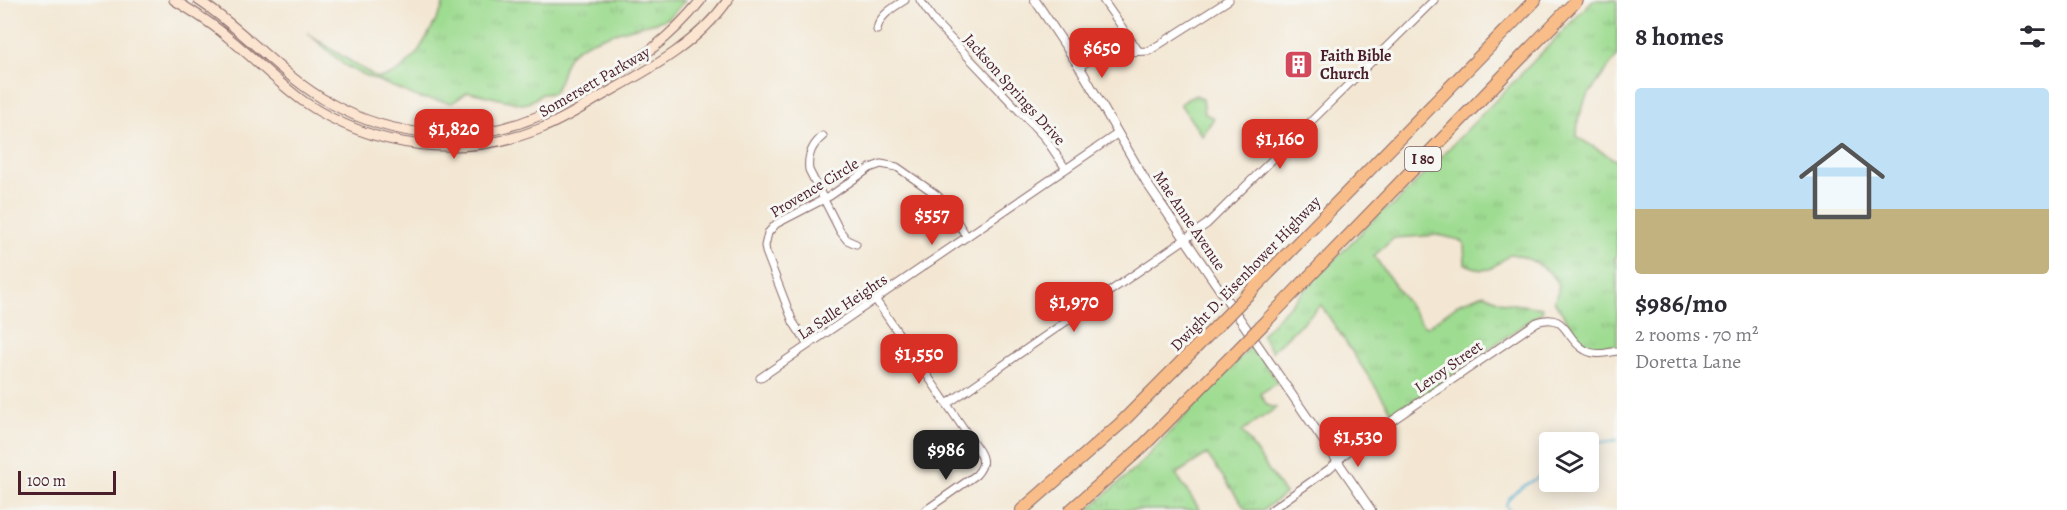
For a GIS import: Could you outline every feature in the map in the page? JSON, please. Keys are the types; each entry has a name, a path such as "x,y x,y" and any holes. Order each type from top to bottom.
{"highway":[{"name":"Dwight D. Eisenhower Highway","path":"1022,510 1120,424 1535,0"},
{"name":"I 80","path":"1071,510 1140,449 1577,0"}],"main road":[{"name":"Somersett Parkway","path":"174,0 211,23 295,94 328,116 356,129 392,140 452,147 480,145 510,139 560,120 627,82 690,42 712,21 728,0"},
{"name":"Somersett Parkway","path":"198,0 221,15 298,81 342,110 391,128 420,133 453,134 500,129 549,111 622,71 651,51 677,28 701,0"}],"street":[{"path":"877,30 883,15 905,0"},
{"name":"Jackson Springs Drive","path":"920,0 935,22 1045,138 1066,169"},
{"name":"Mae Anne Avenue","path":"1035,0 1079,66 1148,185 1371,510"},
{"path":"1103,0 1138,50"},
{"path":"1079,66 1105,53 1149,51 1229,0"},
{"path":"947,404 1186,241 1224,209 1434,0"},
{"name":"La Salle Heights","path":"760,378 1117,134"},
{"path":"823,136 811,151 808,162 809,170 844,237 856,244"},
{"name":"Provence Circle","path":"808,345 788,310 768,260 765,246 768,233 776,224 824,200 875,166 892,165 941,199 967,237"},
{"path":"875,299 979,451 983,465 976,475 926,510"},
{"name":"Leroy Street","path":"1271,510 1338,462 1353,448 1537,322 1550,319 1561,323 1585,350 1598,353 1617,351"}],"green space":[{"path":"444,0 685,0 666,19 600,38 577,49 567,59 553,93 542,94 522,104 468,92 452,103 420,98 344,65 308,33 377,78 400,70 409,62 424,42 442,9"},
{"path":"1593,0 1617,0 1617,56 1586,98 1578,120 1577,137 1617,161 1617,257 1614,259 1617,263 1617,345 1595,348 1585,343 1554,301 1558,289 1554,277 1537,264 1524,257 1511,254 1490,269 1481,270 1465,264 1464,243 1439,235 1394,238 1374,256 1423,325 1427,327 1460,303 1484,294 1505,303 1543,308 1542,312 1394,415 1321,305 1272,351 1261,335 1382,211 1393,206"},
{"path":"1196,95 1203,99 1205,114 1214,118 1202,136 1180,104"},
{"path":"1252,345 1278,382 1260,394 1267,405 1276,408 1242,431 1285,494 1263,510 1246,510 1207,454 1176,474 1200,510 1088,510 1138,466"}],"waterway":[{"path":"1599,442 1617,440"},
{"path":"1509,510 1506,505 1514,493 1539,476"}],"place":[{"name":"Faith Bible Church","path":"1299,64"}]}
